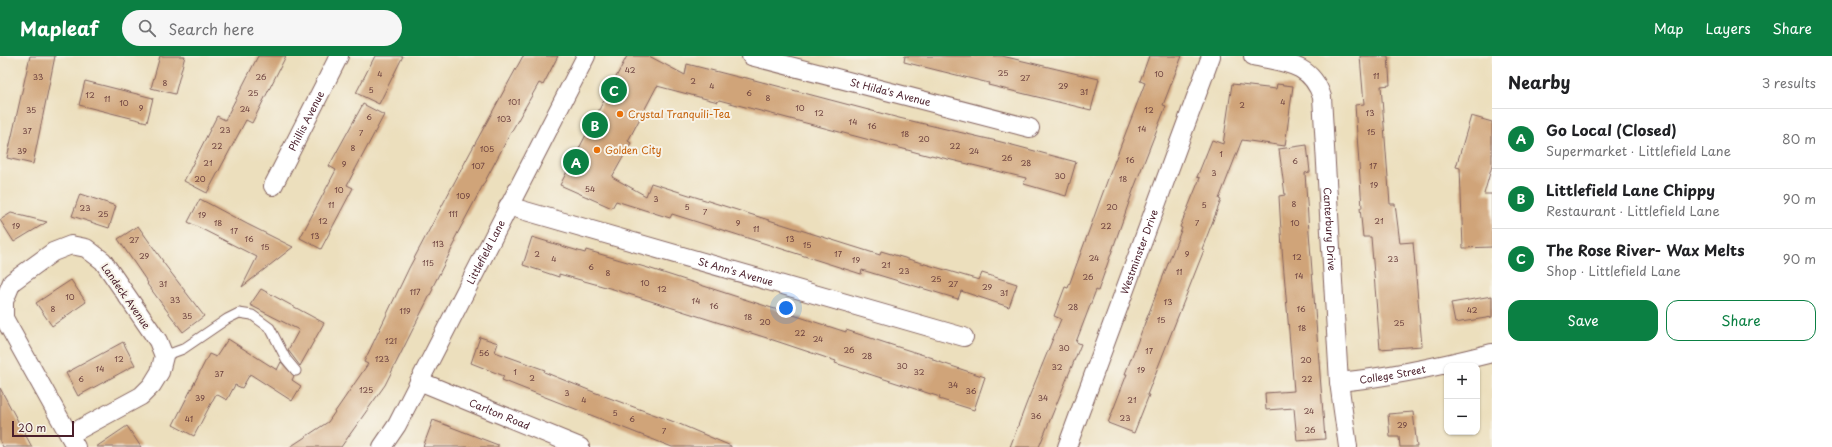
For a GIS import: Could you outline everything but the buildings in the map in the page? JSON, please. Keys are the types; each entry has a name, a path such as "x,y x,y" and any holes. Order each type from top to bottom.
{"street":[{"name":"Phillis Avenue","path":"273,186 339,56"},
{"name":"Littlefield Lane","path":"382,447 397,425 586,56"},
{"name":"St Hilda's Avenue","path":"751,56 1030,128"},
{"name":"Westminster Drive","path":"1067,447 1211,56"},
{"name":"Canterbury Drive","path":"1252,56 1302,68 1312,76 1318,85 1322,97 1339,382 1348,447"},
{"name":"St Ann's Avenue","path":"508,206 964,338"},
{"name":"Landeck Avenue","path":"71,245 86,248 103,261 158,342 164,356 160,372 141,396 72,441 4,318 4,301 12,282 53,252 71,245"},
{"name":"College Street","path":"1339,382 1380,378 1418,371 1492,353"},
{"name":"Carlton Road","path":"419,380 580,447"}],"lane":[{"path":"164,356 183,349 227,318 239,314 252,315 270,328 286,359 296,371"}],"place":[{"name":"The Rose River- Wax Melts","path":"614,90"},
{"name":"Crystal Tranquili-Tea","path":"620,114"},
{"name":"Littlefield Lane Chippy","path":"595,125"},
{"name":"Golden City","path":"597,150"},
{"name":"Go Local (Closed)","path":"576,162"}]}
